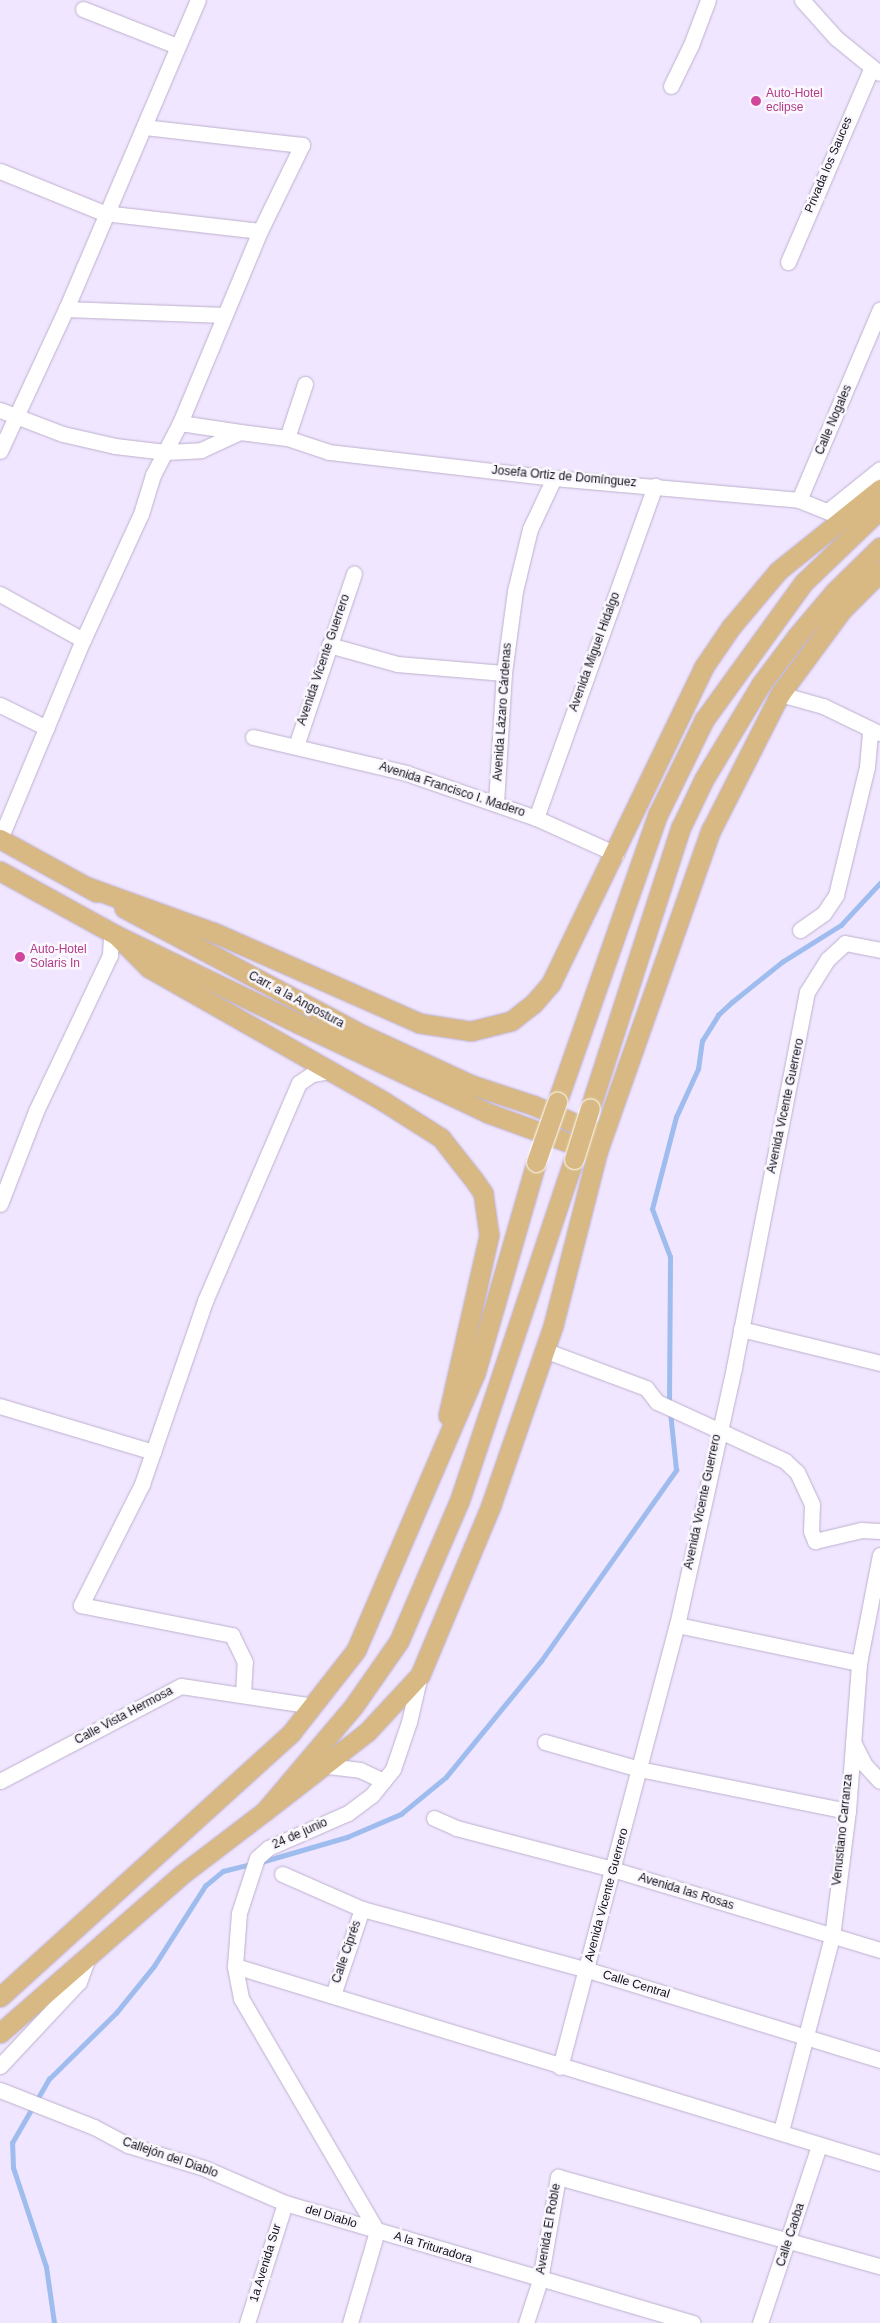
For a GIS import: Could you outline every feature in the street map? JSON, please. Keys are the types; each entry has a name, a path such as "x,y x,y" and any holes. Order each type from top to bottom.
{"main road":[{"path":"85,886 213,932 419,1023 471,1032 511,1021 533,1004 551,983 616,854 703,668 755,595 835,514 880,489"},
{"path":"0,1997 244,1777 314,1706 356,1650 475,1374 536,1162 658,814 704,720 804,582 880,509"},
{"path":"265,1810 353,1707 399,1641 459,1502 574,1159 681,827 704,779 761,684 797,636 835,590 880,547"},
{"path":"0,2033 181,1875 265,1810 328,1766 400,1701 420,1675 491,1505 544,1350 600,1144 711,830 780,694 842,610 880,572"},
{"name":"Carr. a la Angostura","path":"1,832 85,886 355,1031 472,1085 533,1105 600,1144"},
{"name":"Carr. a la Angostura","path":"0,871 113,934 488,1114 600,1144"},
{"path":"113,934 149,968 332,1071 440,1138 483,1193 489,1235 440,1454"}],"street":[{"path":"0,450 7,412 66,309 104,213 145,128 176,46 198,0"},
{"path":"671,86 692,45 708,0"},
{"path":"802,0 836,38 876,71"},
{"path":"83,10 176,46"},
{"name":"Privada los Sauces","path":"788,262 876,71"},
{"path":"1,832 83,640 141,514 153,475 180,423 260,231 302,145 145,128"},
{"path":"0,171 104,213 260,231"},
{"path":"66,309 224,315"},
{"name":"Calle Nogales","path":"799,500 880,309"},
{"path":"287,438 305,384"},
{"path":"7,412 63,434 166,452 202,450 240,432"},
{"name":"Josefa Ortiz de Domínguez","path":"180,423 287,438 328,452 554,478 799,500"},
{"path":"799,500 835,514 880,469"},
{"name":"Avenida Lázaro Cárdenas","path":"496,804 504,673 516,591 530,529 554,478"},
{"name":"Avenida Miguel Hidalgo","path":"536,818 655,486"},
{"name":"Avenida Vicente Guerrero","path":"296,746 354,574"},
{"path":"0,594 83,640"},
{"path":"329,645 397,664 504,673"},
{"path":"780,694 822,706 875,732 836,895 824,913 800,930"},
{"path":"0,705 47,728"},
{"name":"Avenida Francisco I. Madero","path":"253,737 406,773 536,818 616,854"},
{"path":"0,1204 36,1111 110,955 113,934"},
{"name":"Avenida Vicente Guerrero","path":"560,2066 588,1970 612,1869 676,1625 741,1330 807,992 828,959 845,943 880,950"},
{"path":"243,1695 246,1662 232,1635 81,1605 142,1484 205,1301 299,1083 300,1063 292,1049"},
{"path":"299,1083 312,1074 332,1071"},
{"path":"741,1330 880,1363"},
{"path":"544,1350 646,1388 657,1402 683,1411 718,1431 786,1461 797,1472 812,1504 811,1531 816,1541 862,1530 880,1531"},
{"path":"0,1406 153,1452"},
{"name":"Venustiano Carranza","path":"780,2131 832,1937 848,1811 847,1788 853,1742 859,1663 880,1556"},
{"path":"676,1625 859,1663"},
{"name":"24 de junio","path":"235,1966 239,1913 248,1877 257,1858 268,1848 348,1813 384,1781 409,1722 420,1675"},
{"name":"Calle Vista Hermosa","path":"0,1780 181,1686 314,1706"},
{"path":"545,1742 639,1769 848,1811"},
{"path":"847,1788 877,1779 853,1742"},
{"path":"328,1766 360,1770 384,1781"},
{"name":"Avenida las Rosas","path":"434,1818 456,1828 612,1869 880,1950"},
{"name":"Calle Central","path":"282,1874 362,1909 588,1970 880,2060"},
{"name":"Calle Ciprés","path":"333,1995 362,1909"},
{"path":"0,2066 79,1982 90,1954"},
{"path":"235,1966 560,2066 780,2131 819,2146 880,2163"},
{"name":"A la Trituradora","path":"235,1966 241,1998 378,2231 540,2280 644,2316 693,2323"},
{"name":"Callejón del Diablo","path":"0,2090 94,2127 128,2145 204,2168 284,2203"},
{"name":"Calle Caoba","path":"760,2323 790,2239 819,2146"},
{"name":"Avenida El Roble","path":"526,2323 540,2280 558,2177 790,2239"},
{"name":"del Diablo","path":"284,2203 378,2231"},
{"name":"1a Avenida Sur","path":"247,2323 284,2203"},
{"path":"350,2323 378,2231"},
{"path":"790,2239 880,2266"}],"waterway":[{"path":"669,1404 670,1257 652,1209 676,1117 698,1069 702,1041 718,1015 732,1002 782,962 841,925 880,883"},
{"path":"261,1862 347,1837 401,1814 446,1777 541,1661 676,1470 670,1412"},
{"path":"54,2323 46,2267 13,2168 12,2143 49,2079 116,2013 154,1966 205,1886 223,1871 251,1864"}],"place":[{"name":"Auto-Hotel eclipse","path":"756,101"},
{"name":"Auto-Hotel Solaris In","path":"20,957"}]}
